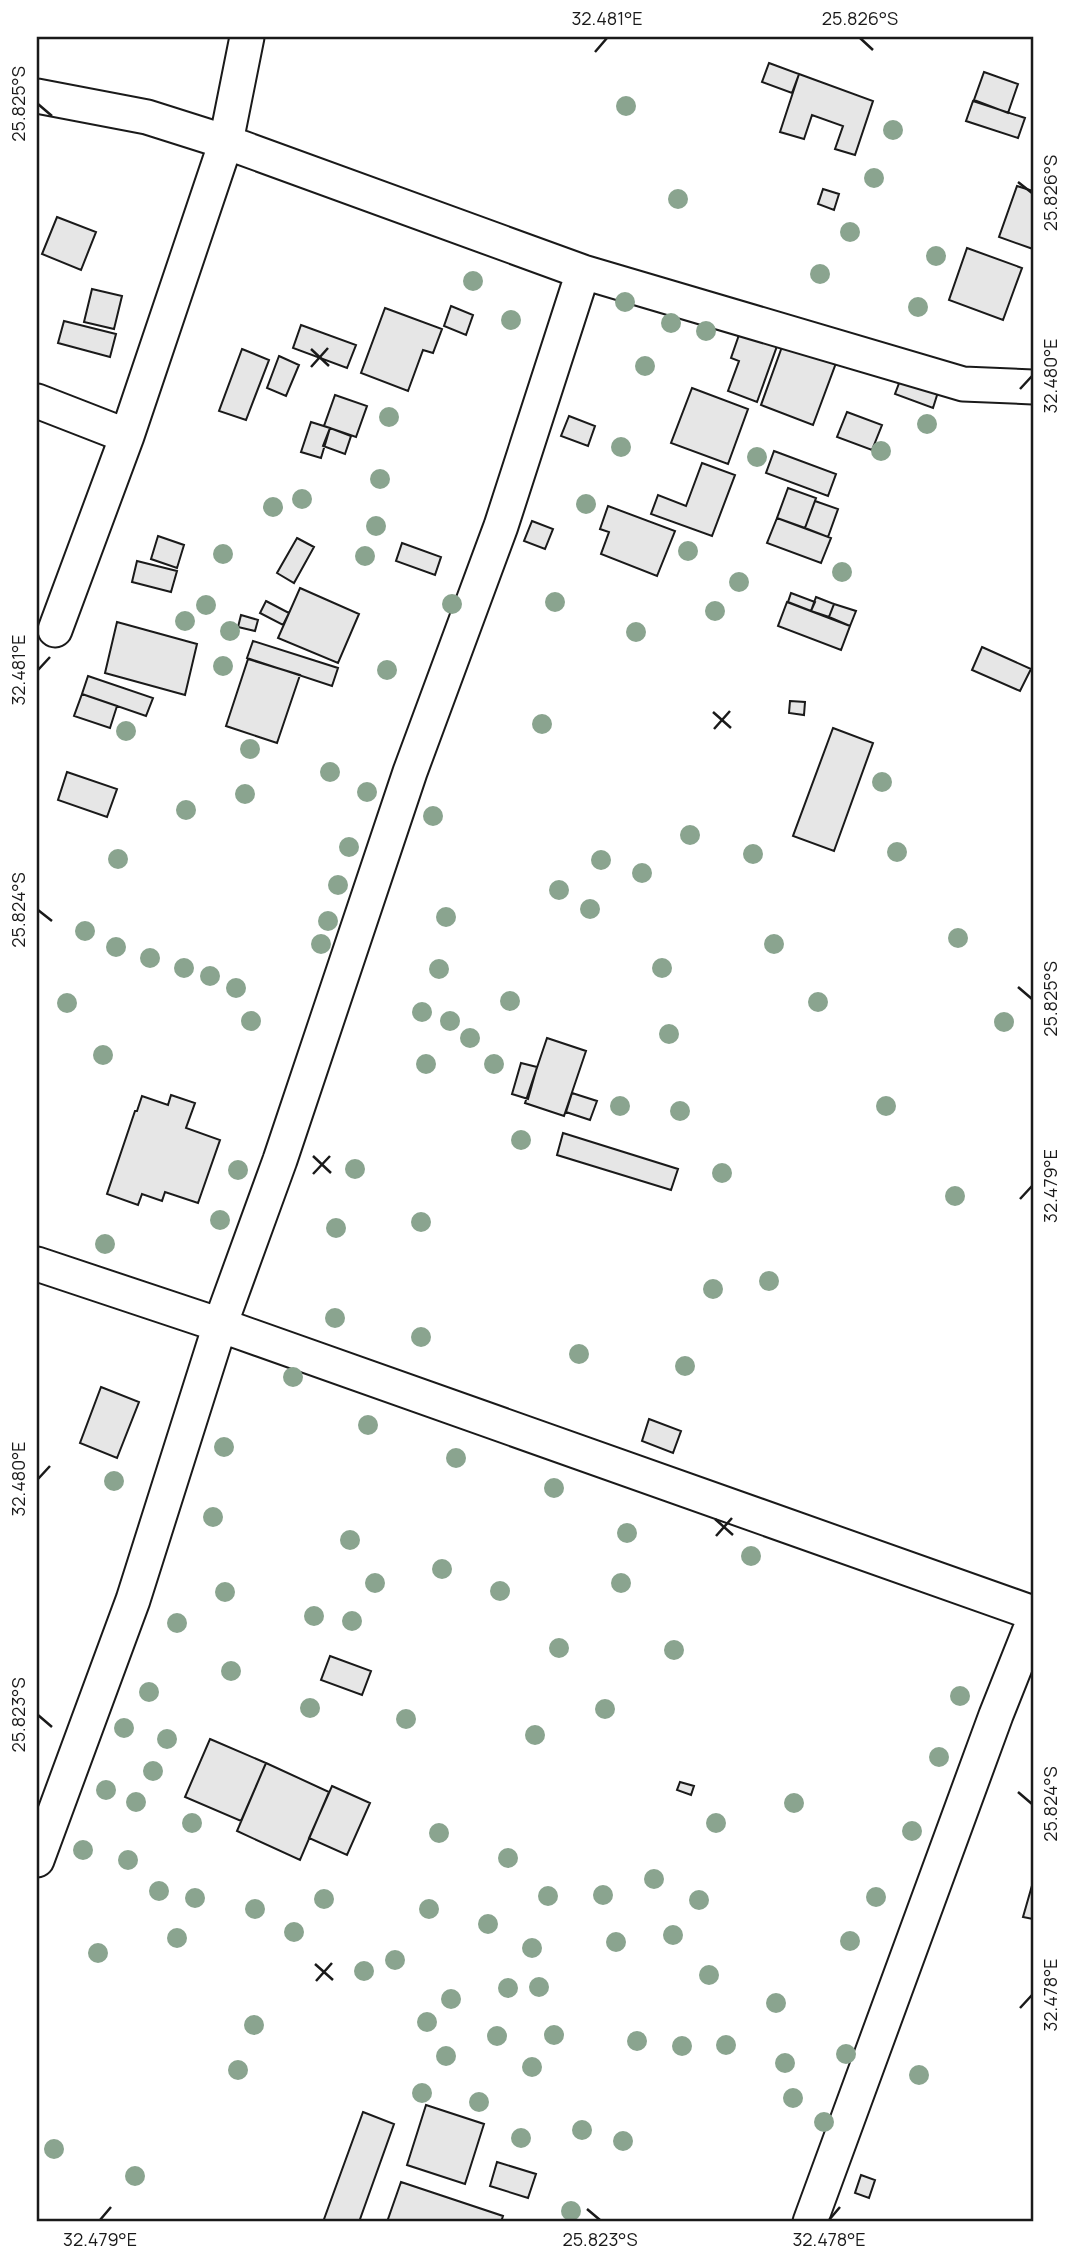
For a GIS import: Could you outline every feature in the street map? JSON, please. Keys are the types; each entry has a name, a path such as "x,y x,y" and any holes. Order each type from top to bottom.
{"street":[{"path":"55,630 127,436 226,142 247,37"},
{"path":"37,96 147,117 226,142 583,272 962,384 1033,387"},
{"path":"37,1860 133,1600 220,1325 279,1160 410,772 501,526 583,272"},
{"path":"37,401 127,436"},
{"path":"37,1264 220,1325 1033,1613"},
{"path":"810,2222 996,1715 1033,1622"}],"building":[{"path":"769,63 799,74 792,93 762,82"},
{"path":"984,72 1018,84 1008,113 974,100"},
{"path":"799,74 873,101 855,155 835,149 843,126 812,115 804,139 780,132"},
{"path":"973,101 1025,118 1018,138 966,121"},
{"path":"1017,186 1033,191 1033,249 999,237"},
{"path":"823,189 839,194 834,210 818,204"},
{"path":"57,217 96,232 81,270 42,254"},
{"path":"967,248 1022,268 1003,320 949,300"},
{"path":"92,289 122,296 114,329 84,322"},
{"path":"451,306 473,315 466,335 444,326"},
{"path":"385,308 442,329 433,353 423,350 408,391 361,373"},
{"path":"64,321 116,334 110,357 58,343"},
{"path":"301,325 356,345 347,368 293,348"},
{"path":"740,332 777,346 757,402 728,391 739,361 731,358"},
{"path":"783,344 836,363 813,425 761,405"},
{"path":"242,349 269,360 246,420 219,411"},
{"path":"279,356 299,365 286,396 267,388"},
{"path":"901,378 938,392 933,408 895,394"},
{"path":"692,388 748,409 728,464 671,443"},
{"path":"335,395 367,406 356,437 324,426"},
{"path":"847,412 882,425 872,450 837,437"},
{"path":"569,416 595,426 588,446 561,436"},
{"path":"311,422 330,428 321,458 301,452"},
{"path":"330,428 351,436 345,454 323,446"},
{"path":"774,451 836,474 828,496 766,473"},
{"path":"702,463 735,475 712,536 651,514 658,495 686,506"},
{"path":"788,488 816,498 805,528 777,518"},
{"path":"815,501 838,509 828,537 805,528"},
{"path":"608,506 675,531 657,576 601,554 609,532 600,529"},
{"path":"777,518 831,538 821,563 767,543"},
{"path":"532,521 553,529 545,549 524,541"},
{"path":"158,536 184,545 177,568 151,559"},
{"path":"297,538 314,547 294,583 277,573"},
{"path":"402,543 441,557 435,575 396,561"},
{"path":"137,561 177,571 171,592 132,582"},
{"path":"300,588 359,614 338,663 278,638"},
{"path":"791,593 815,602 811,611 788,602"},
{"path":"816,597 834,604 829,617 811,611"},
{"path":"266,601 289,613 283,625 260,613"},
{"path":"787,602 850,626 841,650 778,626"},
{"path":"834,604 856,611 850,626 829,617"},
{"path":"241,615 258,620 255,631 238,627"},
{"path":"117,622 197,644 185,695 105,673"},
{"path":"253,641 338,668 332,686 247,658"},
{"path":"982,647 1031,669 1020,691 972,670"},
{"path":"248,659 300,675 277,743 226,726"},
{"path":"88,676 153,698 146,716 82,694"},
{"path":"82,694 117,706 110,728 74,716"},
{"path":"790,701 805,702 804,715 789,713"},
{"path":"833,728 873,743 834,851 793,836"},
{"path":"67,772 117,789 107,817 58,800"},
{"path":"547,1038 586,1051 564,1116 525,1103"},
{"path":"521,1063 537,1067 528,1099 512,1094"},
{"path":"572,1093 597,1101 590,1120 566,1112"},
{"path":"171,1095 195,1103 186,1128 220,1140 198,1203 165,1192 162,1201 142,1194 138,1205 107,1194 142,1096 168,1105"},
{"path":"563,1133 678,1169 671,1190 557,1155"},
{"path":"101,1387 139,1402 117,1458 80,1443"},
{"path":"649,1419 681,1431 673,1453 642,1441"},
{"path":"330,1656 371,1671 362,1695 321,1680"},
{"path":"210,1739 266,1763 241,1821 185,1797"},
{"path":"266,1763 329,1792 300,1860 237,1831"},
{"path":"680,1782 694,1786 691,1795 677,1790"},
{"path":"332,1786 370,1803 347,1855 309,1838"},
{"path":"1033,1882 1033,1919 1023,1917"},
{"path":"426,2105 484,2124 465,2184 407,2165"},
{"path":"363,2112 394,2124 359,2222 323,2222"},
{"path":"497,2162 536,2174 528,2198 490,2186"},
{"path":"861,2175 875,2180 869,2198 855,2193"},
{"path":"401,2182 503,2216 501,2222 387,2222"}]}
